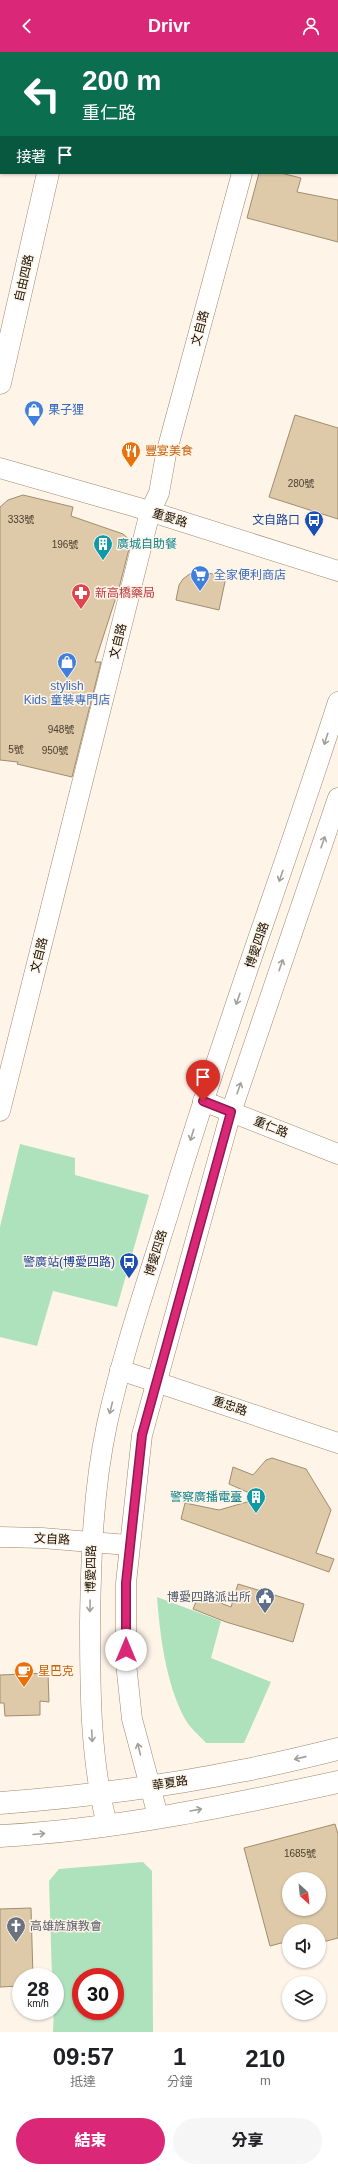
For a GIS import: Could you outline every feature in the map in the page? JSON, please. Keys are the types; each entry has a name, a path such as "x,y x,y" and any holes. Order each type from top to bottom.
{"street":[{"name":"自由四路","path":"0,383 48,174"},
{"name":"文自路","path":"0,1111 150,512 159,493 166,454 242,174"},
{"name":"重愛路","path":"0,468 150,512 338,571"},
{"name":"博愛四路","path":"107,1824 99,1793 92,1740 90,1674 91,1542 106,1428 120,1370 203,1101 292,844 338,702"},
{"path":"158,1816 132,1719 126,1663 126,1583 128,1545 142,1435 231,1112 338,798"},
{"name":"重仁路","path":"203,1101 338,1154"},
{"name":"重忠路","path":"120,1370 338,1443"},
{"name":"文自路","path":"0,1537 42,1538 128,1545"},
{"name":"華夏路","path":"0,1803 70,1798 149,1786 241,1771 338,1749"},
{"path":"0,1836 54,1832 158,1816 338,1782"}],"green space":[{"path":"20,1144 75,1158 75,1175 149,1195 117,1307 53,1291 37,1346 0,1337 0,1227"},
{"path":"157,1597 221,1621 211,1658 271,1682 244,1743 206,1743 185,1719 173,1691 165,1660"},
{"path":"143,1862 152,1871 153,2032 53,2032 53,2020 64,2020 64,1968 52,1968 49,1881 59,1869"}],"building":[{"path":"259,174 285,174 301,178 297,192 338,200 338,242 247,218"},
{"path":"295,415 338,428 338,519 269,497"},
{"path":"23,495 73,507 71,516 123,534 131,541 119,588 95,662 101,662 72,777 17,764 18,762 0,760 0,507 8,500"},
{"name":"全家便利商店","path":"204,572 226,577 219,610 176,600 179,585 183,579 191,573"},
{"name":"警察廣播電臺","path":"272,1458 306,1469 331,1510 316,1553 334,1559 329,1572 181,1519 185,1503 219,1510 261,1498 229,1484 233,1467 253,1475 266,1460"},
{"name":"博愛四路派出所","path":"238,1584 304,1604 293,1642 226,1622 193,1609 199,1595 231,1607"},
{"name":"星巴克","path":"48,1673 49,1702 40,1701 40,1715 5,1716 4,1703 0,1703 0,1675"},
{"path":"335,1824 338,1834 338,1938 326,1941 326,1924 282,1924 282,1943 270,1946 244,1848"},
{"name":"高雄旌旗教會","path":"31,1908 33,1968 12,1968 12,1986 0,1987 0,1909"}],"place":[{"name":"果子狸","path":"34,427"},
{"name":"豐宴美食","path":"131,468"},
{"name":"文自路口","path":"314,537"},
{"name":"廣城自助餐","path":"103,561"},
{"name":"全家便利商店","path":"200,592"},
{"name":"新高橋藥局","path":"81,610"},
{"name":"stylish Kids 童裝專門店","path":"67,679"},
{"name":"警廣站(博愛四路)","path":"129,1279"},
{"name":"警察廣播電臺","path":"256,1514"},
{"name":"博愛四路派出所","path":"265,1614"},
{"name":"星巴克","path":"24,1688"},
{"name":"高雄旌旗教會","path":"16,1943"}],"route":[{"path":"126,1650 126,1583 128,1545 142,1435 231,1112 203,1101"}]}
